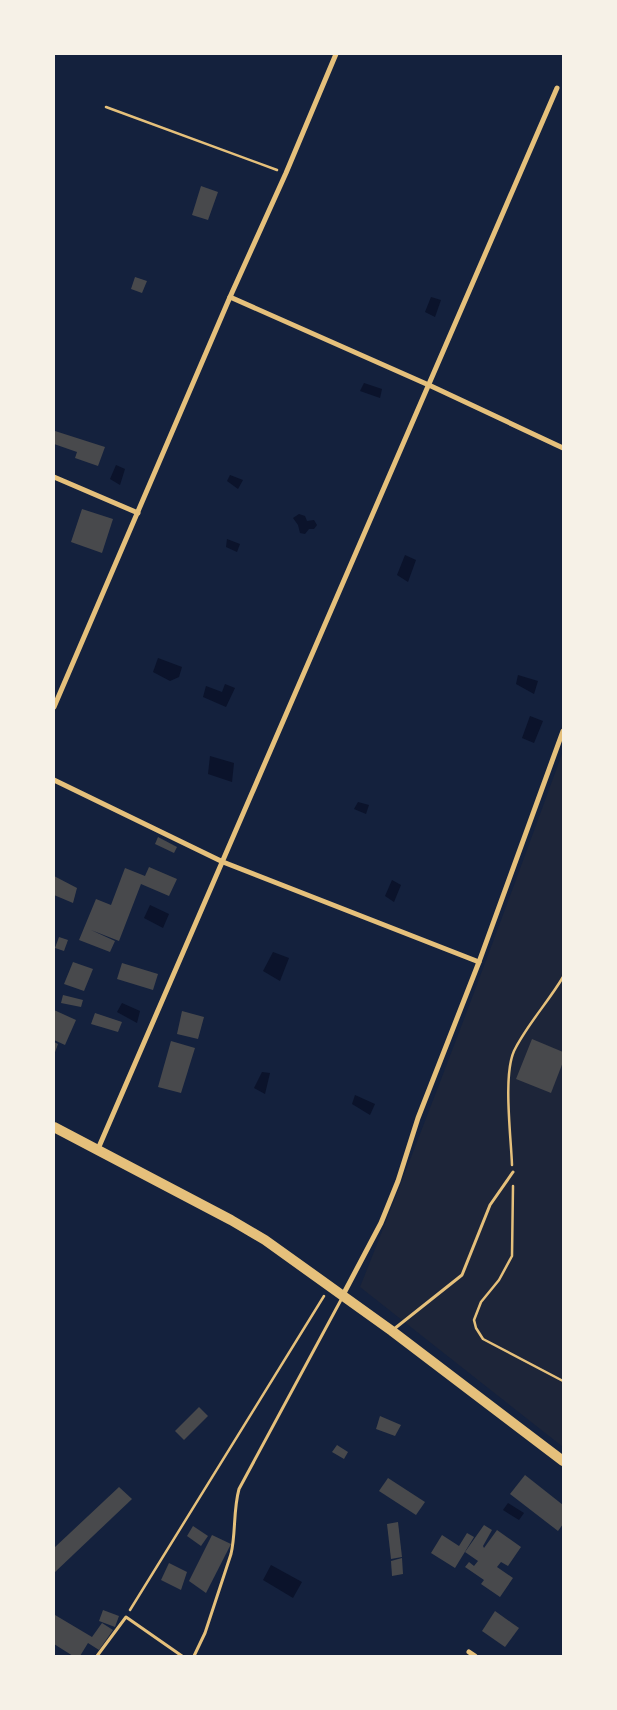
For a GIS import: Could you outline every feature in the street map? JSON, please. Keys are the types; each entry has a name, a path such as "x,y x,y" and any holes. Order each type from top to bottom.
{"main road":[{"path":"54,1127 231,1220 271,1245 392,1331 563,1461"}],"street":[{"path":"54,707 56,694 138,513 336,54"},
{"path":"98,1149 431,386 557,88"},
{"path":"230,297 431,386 563,448"},
{"path":"54,477 138,513"},
{"path":"343,1295 367,1251 394,1189 418,1118 479,962 563,731"},
{"path":"54,780 223,862 479,962"},
{"path":"469,1652 474,1656"}],"lane":[{"path":"392,1331 462,1275 490,1205 513,1172"},
{"path":"194,1656 205,1633 234,1543 235,1504 239,1489 343,1295"},
{"path":"97,1656 126,1616 182,1656"}],"path":[{"path":"106,107 286,173"},
{"path":"563,977 514,1052 510,1073 509,1099 514,1194 512,1256 499,1280 482,1302 474,1320 476,1328 483,1339 563,1380"},
{"path":"126,1616 330,1286"}],"shaded area":[{"path":"431,297 441,300 435,317 425,312"},
{"path":"364,383 382,389 380,398 360,391"},
{"path":"116,465 125,469 120,485 110,479"},
{"path":"230,475 243,480 238,489 227,481"},
{"path":"299,514 305,516 307,521 314,520 317,525 314,529 309,529 305,534 300,533 298,525 293,518"},
{"path":"227,539 240,544 237,552 226,547"},
{"path":"405,555 416,560 408,582 397,575"},
{"path":"158,658 182,667 179,677 170,681 153,672"},
{"path":"518,675 538,681 534,694 516,684"},
{"path":"225,684 235,688 226,707 203,697 206,686 222,692"},
{"path":"530,716 543,721 534,743 522,738"},
{"path":"563,751 563,1447 360,1287 464,1020"},
{"path":"210,756 234,763 232,782 208,774"},
{"path":"358,802 369,805 366,814 354,809"},
{"path":"392,880 401,885 394,902 385,896"},
{"path":"150,905 169,914 163,928 144,918"},
{"path":"273,952 289,958 280,981 263,971"},
{"path":"122,1003 140,1011 137,1023 117,1012"},
{"path":"262,1072 270,1073 265,1094 254,1088"},
{"path":"355,1095 375,1104 370,1115 352,1104"},
{"path":"508,1503 524,1513 519,1520 503,1510"},
{"path":"271,1565 302,1582 293,1598 263,1580"}],"building":[{"path":"201,186 218,192 208,220 192,215"},
{"path":"135,277 147,281 142,293 131,289"},
{"path":"55,431 105,447 98,466 75,458 77,452 54,444"},
{"path":"82,509 113,519 102,553 71,542"},
{"path":"158,837 177,847 174,853 155,844"},
{"path":"149,867 177,879 169,896 141,884 119,941 91,930 115,941 110,952 79,940 96,899 111,905 125,868 145,876"},
{"path":"54,876 77,888 73,903 54,895"},
{"path":"59,937 68,940 64,951 55,948"},
{"path":"73,962 93,969 84,991 64,984"},
{"path":"122,963 158,974 153,990 117,979"},
{"path":"63,995 83,1000 81,1007 61,1003"},
{"path":"54,1010 76,1020 65,1045 54,1040"},
{"path":"182,1011 204,1017 198,1039 177,1034"},
{"path":"95,1013 122,1022 118,1032 91,1024"},
{"path":"532,1039 563,1052 563,1062 551,1093 516,1079"},
{"path":"171,1041 195,1048 181,1093 158,1087"},
{"path":"54,1042 58,1044 54,1055"},
{"path":"199,1407 208,1416 184,1440 175,1431"},
{"path":"380,1416 401,1425 395,1436 376,1429"},
{"path":"337,1445 348,1452 344,1459 332,1452"},
{"path":"525,1475 563,1505 563,1524 558,1531 510,1494"},
{"path":"388,1478 425,1502 416,1515 379,1491"},
{"path":"119,1487 132,1499 54,1573 54,1548"},
{"path":"398,1522 402,1557 391,1559 387,1524"},
{"path":"484,1525 492,1530 483,1546 484,1548 497,1530 521,1547 508,1566 501,1562 497,1567 513,1578 500,1597 481,1584 484,1580 465,1567 469,1562 474,1566 478,1561 465,1552"},
{"path":"193,1526 208,1536 201,1546 187,1536"},
{"path":"467,1533 474,1537 455,1568 431,1553 442,1535 459,1546"},
{"path":"212,1535 231,1544 206,1593 189,1581"},
{"path":"402,1558 403,1574 392,1576 391,1561"},
{"path":"169,1563 187,1572 181,1590 161,1580"},
{"path":"103,1610 119,1616 115,1627 99,1621"},
{"path":"495,1611 519,1628 505,1647 482,1631"},
{"path":"55,1615 92,1637 102,1623 113,1630 99,1650 88,1643 80,1656 73,1656 54,1644"}]}
